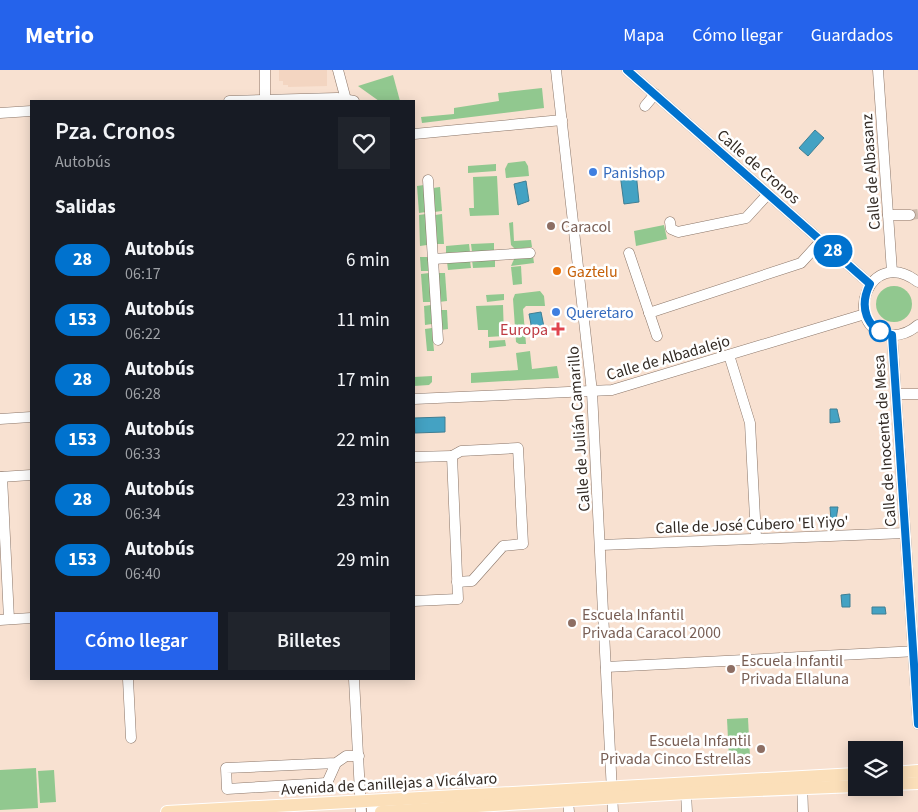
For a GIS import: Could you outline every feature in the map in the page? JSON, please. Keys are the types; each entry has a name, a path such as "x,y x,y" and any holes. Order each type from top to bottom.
{"main road":[{"path":"903,772 918,771"},
{"name":"Avenida de Canillejas a Vicálvaro","path":"167,812 504,803 568,806 612,793 686,793 802,783 848,775"},
{"name":"Avenida de Canillejas a Vicálvaro","path":"381,812 612,793 802,783 848,786"},
{"path":"903,784 918,783"}],"street":[{"path":"264,70 265,100"},
{"path":"338,70 350,100"},
{"name":"Calle de Julián Camarillo","path":"556,70 592,392 613,812"},
{"name":"Calle de Cronos","path":"627,70 870,284"},
{"name":"Calle de Albasanz","path":"878,70 892,272"},
{"path":"645,106 654,94"},
{"path":"289,100 337,98 350,100"},
{"path":"0,113 30,112"},
{"path":"415,134 562,120"},
{"path":"428,180 438,340"},
{"path":"670,222 671,229 678,232 746,218 768,194"},
{"path":"888,215 910,214"},
{"path":"649,313 801,263 821,240"},
{"path":"433,259 530,253"},
{"path":"629,253 657,336"},
{"path":"918,282 910,276 892,272 876,278 870,284 863,304 865,314 874,328 892,335 910,331 918,326"},
{"name":"Calle de Albadalejo","path":"415,399 612,390 865,314"},
{"name":"Calle de Inocenta de Mesa","path":"892,335 905,533 916,652 918,724"},
{"path":"729,355 750,423 756,538"},
{"path":"897,394 918,394"},
{"path":"0,419 30,417"},
{"path":"415,457 452,456 462,450 518,448 523,544 502,546 472,581 457,582"},
{"path":"415,601 458,599 452,456"},
{"path":"30,475 1,477 5,620 30,618"},
{"name":"Calle de José Cubero 'El Yiyo'","path":"601,545 905,533"},
{"path":"606,666 916,652"},
{"path":"128,680 131,738"},
{"path":"354,680 358,756 366,807"},
{"path":"336,763 226,768 227,789 327,783 336,763 346,756 358,756"},
{"path":"802,783 803,812"},
{"path":"686,793 687,812"}],"shaded area":[{"path":"279,70 327,70 327,86 288,87 288,85 283,85 283,81 279,81"}],"green space":[{"path":"393,75 400,100 378,100 358,86"},
{"path":"542,88 544,108 422,123 421,117 454,114 454,108 499,101 498,93"},
{"path":"525,161 528,166 529,176 506,178 505,169 508,163"},
{"path":"496,164 496,171 468,173 468,166"},
{"path":"497,176 499,215 470,216 469,208 474,208 473,177"},
{"path":"424,185 426,212 419,213 417,186"},
{"path":"440,187 442,211 434,212 433,188"},
{"path":"426,214 427,245 420,246 419,215"},
{"path":"442,214 444,244 436,244 435,215"},
{"path":"513,222 514,241 531,240 532,247 515,249 511,245 509,223"},
{"path":"664,225 667,239 636,246 634,231"},
{"path":"494,243 494,251 472,252 471,244"},
{"path":"469,244 470,252 446,253 446,246"},
{"path":"533,256 534,263 511,266 515,257"},
{"path":"420,257 428,257 429,271 421,271"},
{"path":"495,259 495,267 473,268 472,260"},
{"path":"470,261 471,268 448,270 447,262"},
{"path":"521,266 522,284 513,285 511,267"},
{"path":"429,273 431,302 423,302 421,274"},
{"path":"438,273 445,273 447,301 439,302"},
{"path":"894,286 901,287 907,291 911,297 911,311 907,317 901,321 894,322 887,321 881,317 877,311 876,304 877,297 881,291 887,287"},
{"path":"540,291 544,296 545,306 526,306 523,309 526,344 519,344 516,342 513,299 515,294"},
{"path":"504,294 504,300 487,302 486,295"},
{"path":"431,305 432,324 425,325 424,306"},
{"path":"503,305 504,336 488,337 488,330 478,330 476,306"},
{"path":"440,310 447,310 448,329 441,330"},
{"path":"432,328 434,351 427,351 425,329"},
{"path":"505,340 506,346 489,348 489,341"},
{"path":"530,351 532,369 557,366 559,378 471,383 471,373 518,370 516,353"},
{"path":"432,376 432,382 429,385 415,386 415,377"},
{"path":"748,718 750,757 729,758 727,719"},
{"path":"36,768 38,808 0,810 0,770"},
{"path":"54,770 56,802 40,803 38,771"}],"water":[{"path":"815,130 824,138 808,156 799,148"},
{"path":"636,172 639,202 624,204 620,174"},
{"path":"526,181 529,201 518,205 514,184"},
{"path":"541,312 545,332 533,335 529,314"},
{"path":"830,409 837,409 840,422 830,423"},
{"path":"445,417 445,432 415,433 415,418"},
{"path":"830,507 838,507 836,520 831,521"},
{"path":"850,594 850,607 842,607 841,595"},
{"path":"872,607 885,607 886,614 872,614"}],"tunnel":[{"path":"910,215 918,214"}],"bus line":[{"name":"28","path":"627,70 870,284 865,293 863,304 865,314 874,328 892,335 918,724"}],"place":[{"name":"Panishop","path":"593,172"},
{"name":"Caracol","path":"551,226"},
{"name":"Gaztelu","path":"557,271"},
{"name":"Queretaro","path":"556,312"},
{"name":"Europa","path":"558,329"},
{"name":"Escuela Infantil Privada Caracol 2000","path":"572,623"},
{"name":"Escuela Infantil Privada Ellaluna","path":"731,669"},
{"name":"Escuela Infantil Privada Cinco Estrellas","path":"761,749"}]}
